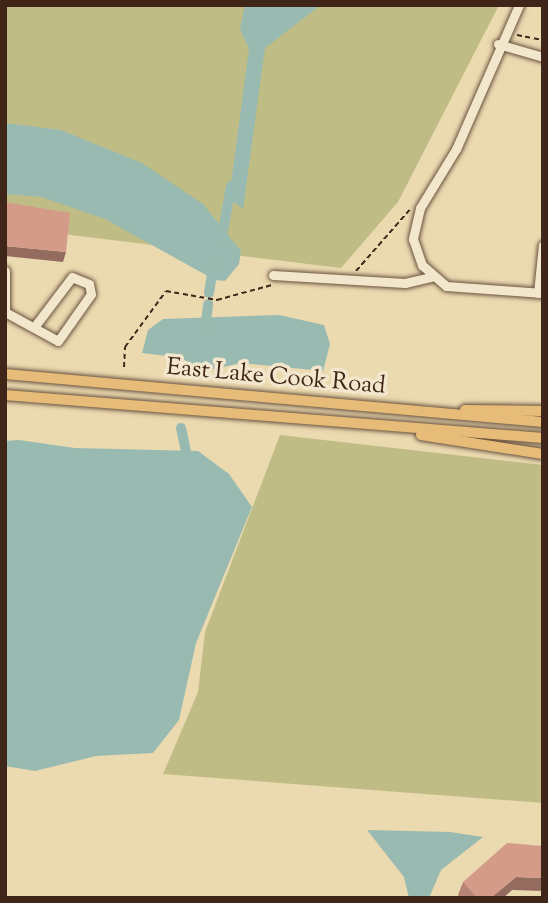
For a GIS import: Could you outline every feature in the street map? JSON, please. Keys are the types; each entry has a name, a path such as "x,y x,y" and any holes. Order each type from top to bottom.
{"main road":[{"name":"East Lake Cook Road","path":"5,374 543,422"},
{"name":"East Lake Cook Road","path":"5,395 543,439"},
{"path":"432,413 543,411"},
{"path":"387,427 543,454"}],"street":[{"path":"519,5 498,44 456,149 414,223 422,265 431,277 446,286 540,293 543,245"},
{"path":"498,44 543,57"},
{"path":"5,271 5,311 58,341 91,294 89,284 72,277 35,326"},
{"path":"273,275 348,281 431,277"}],"path":[{"path":"505,31 543,40"},
{"path":"348,281 419,196"},
{"path":"124,368 125,347 166,291 217,300 281,285"}],"shaded area":[{"path":"5,5 499,5 398,202 341,268 5,227"},
{"path":"280,435 543,465 543,803 163,774 198,692 205,632"}],"water":[{"path":"245,5 321,5 265,48 243,209 229,198 249,49 240,29"},
{"path":"5,123 61,130 142,163 203,204 241,251 239,264 225,281 215,280 105,219 41,197 5,194"},
{"path":"279,315 324,325 330,344 323,371 241,363 197,373 183,358 142,353 148,330 163,319"},
{"path":"19,440 75,448 198,451 229,474 252,507 196,643 179,720 153,753 96,756 35,771 5,766 5,441"},
{"path":"367,830 450,832 483,837 441,870 429,898 409,898 404,877"}],"building":[{"path":"5,202 70,213 66,252 5,246"},
{"path":"507,843 543,846 543,878 516,877 491,898 477,898 463,882"}],"waterway":[{"path":"221,243 231,186"},
{"path":"209,293 213,267"},
{"path":"205,330 208,304"},
{"path":"181,428 186,451"}]}
